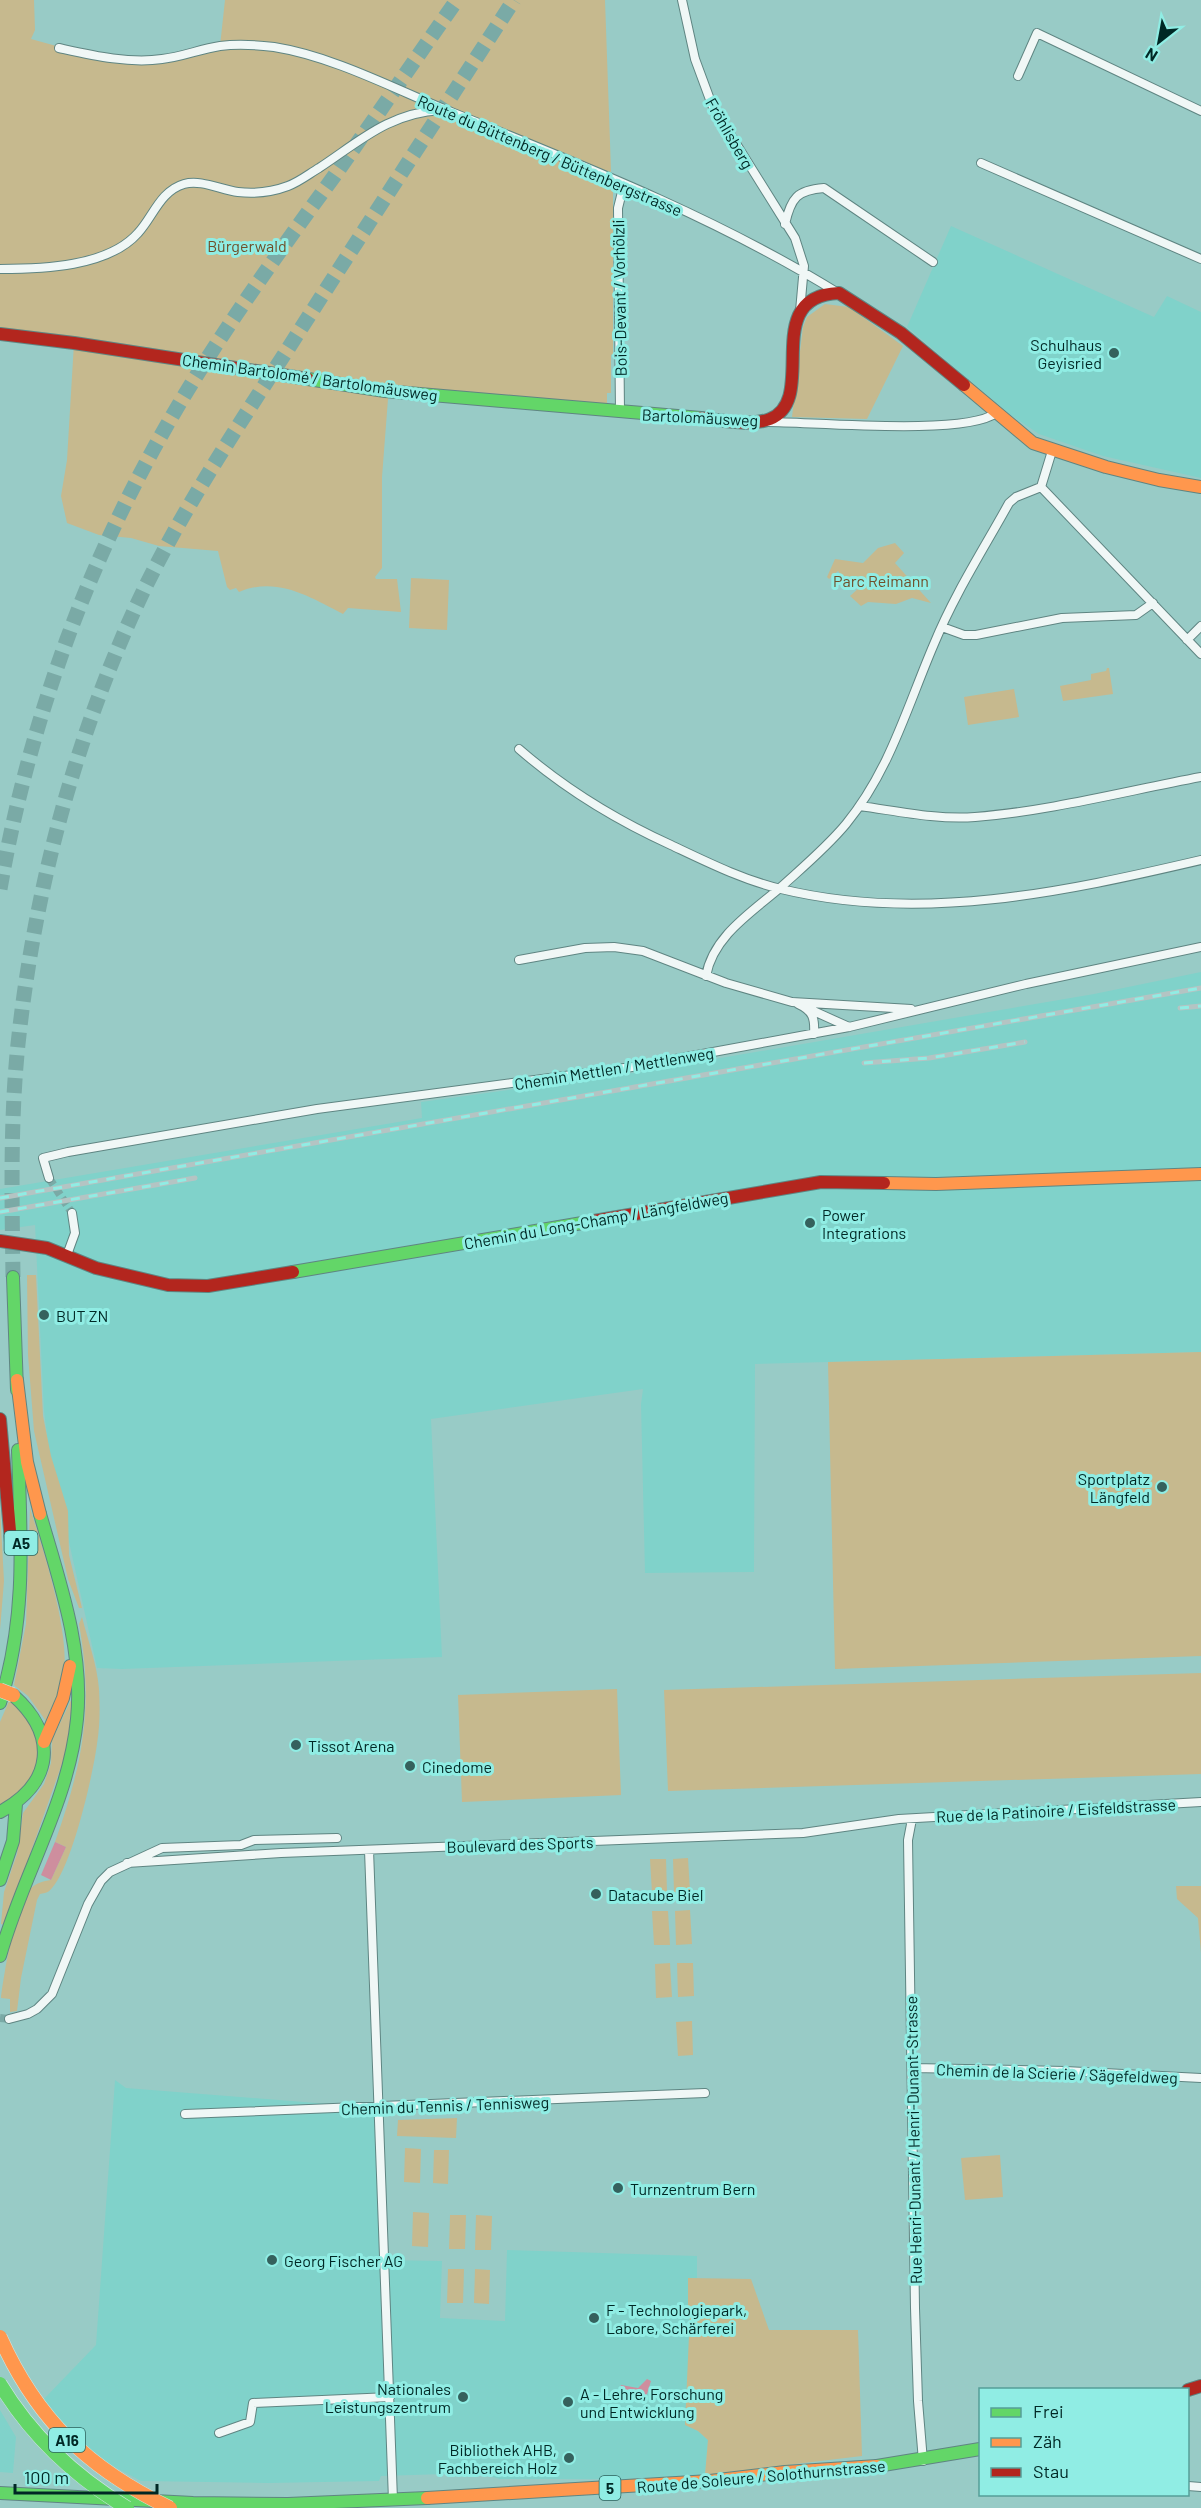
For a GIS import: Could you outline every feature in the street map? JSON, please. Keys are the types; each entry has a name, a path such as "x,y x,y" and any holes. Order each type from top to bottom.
{"main road":[{"path":"800,312 819,296 839,293"},
{"name":"Route du Büttenberg / Büttenbergstrasse","path":"839,293 901,333 1024,437 1052,451 1159,480 1201,487"},
{"name":"Bartolomäusweg","path":"620,412 753,423 765,422 780,413 789,400 796,329 800,312"},
{"name":"Chemin Bartolomé / Bartolomäusweg","path":"0,334 385,391 620,412"},
{"name":"Chemin du Long-Champ / Längfeldweg","path":"0,1241 47,1248 96,1268 140,1280 168,1285 208,1286 821,1182 946,1184 1201,1174"},
{"name":"A5","path":"0,1703 15,1649 21,1599 13,1277"},
{"path":"0,1956 13,1910 58,1804 73,1748 78,1689 75,1657 67,1620 27,1462 17,1380"},
{"name":"A5","path":"0,1419 11,1535 12,1576 10,1618 0,1670"},
{"path":"44,1742 63,1698 69,1676 71,1651 67,1620"},
{"path":"0,1812 16,1804 33,1788 44,1760 44,1742 36,1719 25,1704 6,1692"},
{"path":"0,1880 11,1849 16,1804"},
{"name":"A16","path":"0,2337 28,2393 59,2433 84,2456 117,2480 170,2508"},
{"name":"A16","path":"0,2384 14,2407 47,2448 86,2482 128,2508"},
{"name":"Route de Soleure / Solothurnstrasse","path":"0,2493 193,2503 288,2504 393,2500 710,2481 785,2472 894,2465 979,2449"}],"street":[{"name":"Fröhlisberg","path":"682,0 695,59 707,94 785,224 804,259 804,272"},
{"path":"1018,76 1037,33 1201,111"},
{"name":"Route du Büttenberg / Büttenbergstrasse","path":"59,48 122,58 155,60 220,46 272,47 326,62 624,184 727,232 839,293"},
{"path":"0,269 36,269 94,259 111,253 138,233 161,200 172,190 185,184 210,186 237,192 272,191 290,185 308,175 382,124 424,111 446,110"},
{"path":"981,163 1201,259"},
{"name":"Bois-Devant / Vorhölzli","path":"620,412 618,208 624,184"},
{"path":"785,224 792,201 800,193 809,189 824,188 933,262"},
{"name":"Bartolomäusweg","path":"800,312 804,272"},
{"path":"765,422 919,427 976,421 996,413"},
{"path":"1041,488 1052,451"},
{"path":"1041,488 1201,654"},
{"path":"706,976 709,961 730,931 833,838 860,806 894,747 942,627 1009,503 1016,497 1041,488"},
{"path":"942,627 964,635 976,635 1062,618 1136,615 1153,603"},
{"path":"1187,640 1201,626"},
{"path":"519,749 540,768 590,803 653,837 719,868 779,888 858,902 897,905 1031,895 1099,884 1201,860"},
{"path":"860,806 911,814 973,817 1035,808 1201,777"},
{"path":"519,960 585,948 615,947 644,951 706,976 792,1002 849,1027"},
{"name":"Chemin Mettlen / Mettlenweg","path":"49,1178 43,1158 68,1152 317,1109 632,1068 849,1027 1026,984 1201,948"},
{"path":"792,1002 924,1009"},
{"path":"808,1009 814,1019 814,1034"},
{"path":"67,1255 75,1233 72,1213"},
{"name":"Rue de la Patinoire / Eisfeldstrasse","path":"912,1819 1201,1802"},
{"name":"Boulevard des Sports","path":"127,1863 281,1853 803,1833 869,1822 912,1819"},
{"name":"Rue Henri-Dunant / Henri-Dunant-Strasse","path":"912,1819 908,1840 915,2319 923,2460"},
{"path":"9,2019 37,2010 52,1994 94,1892 110,1872 162,1848 240,1845 254,1840 337,1838"},
{"path":"369,1850 393,2500"},
{"name":"Chemin de la Scierie / Sägefeldweg","path":"913,2068 1065,2071 1201,2078"},
{"name":"Chemin du Tennis / Tennisweg","path":"185,2114 379,2108 705,2093"},
{"path":"219,2433 250,2422 253,2403 390,2397"}],"shaded area":[{"path":"951,226 1154,317 1167,296 1201,312 1201,478 1103,456 1039,434 1011,415 907,327"},
{"path":"1201,972 1201,1352 755,1364 754,1572 645,1573 641,1404 643,1389 431,1419 442,1657 97,1668 49,1452 44,1411 35,1225 0,1230 0,1189 422,1118 421,1102 639,1072 1094,994"},
{"path":"55,1842 66,1847 51,1880 41,1875"},
{"path":"115,2080 126,2088 379,2108 385,2260 442,2261 440,2318 505,2321 507,2250 697,2256 697,2278 688,2278 688,2312 690,2312 698,2431 708,2440 705,2475 622,2479 500,2479 477,2473 381,2476 379,2481 268,2483 141,2481 92,2455 42,2401 96,2345"},
{"path":"647,2379 651,2381 642,2401 631,2401 619,2392 621,2385 638,2388"},
{"path":"0,2410 16,2437 13,2473 0,2472"}],"green space":[{"name":"Bürgerwald","path":"0,0 34,0 35,30 31,39 78,52 143,60 220,46 225,0 605,0 611,171 607,181 613,184 613,354 611,355 611,393 607,393 607,407 389,386 382,477 382,568 375,577 376,579 397,579 401,612 348,608 343,614 306,595 280,587 267,586 239,592 236,588 230,590 227,587 218,551 159,546 131,538 99,535 67,523 61,496 67,460 74,343 0,334"},
{"path":"825,304 849,307 903,346 867,419 792,417 803,327 807,317"},
{"name":"Parc Reimann","path":"895,543 904,553 895,563 931,603 912,598 896,604 868,602 861,606 850,596 860,587 852,578 847,582 838,571 829,579 827,577 835,559 863,563 878,548"},
{"path":"411,578 449,580 447,630 409,628"},
{"path":"1109,668 1113,694 1063,701 1060,686 1091,680 1091,674 1106,671"},
{"path":"1014,689 1019,717 968,725 964,697"},
{"path":"27,1275 36,1275 43,1416 51,1456 68,1511 69,1555 82,1608 79,1608 68,1579 34,1431 28,1355"},
{"path":"1201,1352 1201,1656 835,1669 828,1362"},
{"path":"0,1508 4,1581 0,1630"},
{"path":"30,1508 55,1593 65,1661 60,1689 46,1721 28,1696 14,1685 26,1624"},
{"path":"82,1617 99,1689 100,1710 95,1758 67,1861 52,1888 40,1894 37,1900 21,1978 17,2011 10,2012 10,1999 1,1998 11,1940 20,1909 30,1889 51,1880 66,1847 55,1842 73,1786 83,1734 86,1682 79,1624"},
{"path":"1201,1673 1201,1774 668,1791 664,1690"},
{"path":"617,1689 621,1795 462,1802 458,1695"},
{"path":"72,1698 69,1744 5,1925 1,1924 4,1892 17,1854 23,1813 44,1784 51,1763 52,1740"},
{"path":"9,1701 19,1709 33,1730 38,1755 31,1779 23,1790 0,1805 0,1722"},
{"path":"688,1858 690,1892 674,1892 673,1859"},
{"path":"650,1859 666,1859 667,1892 652,1893"},
{"path":"1176,1886 1201,1886 1201,1953 1198,1918 1177,1899"},
{"path":"690,1910 692,1944 676,1945 675,1911"},
{"path":"652,1911 668,1911 670,1945 654,1945"},
{"path":"670,1963 672,1997 656,1998 655,1964"},
{"path":"677,1963 693,1963 694,1996 678,1997"},
{"path":"692,2021 693,2055 678,2056 676,2022"},
{"path":"457,2118 456,2138 397,2136 398,2120"},
{"path":"405,2148 421,2149 420,2183 404,2182"},
{"path":"434,2150 449,2150 448,2184 433,2183"},
{"path":"1000,2155 1003,2197 965,2200 961,2158"},
{"path":"413,2212 429,2213 428,2247 412,2246"},
{"path":"450,2215 466,2215 465,2249 449,2249"},
{"path":"476,2215 492,2216 491,2250 475,2250"},
{"path":"448,2269 464,2269 463,2303 447,2303"},
{"path":"475,2269 490,2270 489,2304 474,2303"},
{"path":"688,2278 751,2279 769,2330 858,2330 862,2456 705,2475 708,2440 698,2431 685,2425 690,2313 688,2312"}],"tunnel":[{"path":"0,889 25,775 58,663 101,555 126,502 173,414 217,344 457,0"},
{"path":"13,1277 14,1102 25,992 43,888 55,837 85,735 103,685 140,599 197,492 514,0"},
{"path":"49,1178 72,1213"},
{"path":"0,2018 9,2019"}],"railway":[{"path":"0,1198 1201,988"},
{"path":"1180,1008 1201,1006"},
{"path":"864,1063 929,1058 1025,1042"},
{"path":"0,1212 195,1178"}],"traffic: fast":[{"path":"308,379 385,391 701,418"},
{"path":"293,1272 594,1221"},
{"path":"13,1277 17,1390"},
{"path":"0,1703 15,1640 18,1609 21,1546 18,1450"},
{"path":"0,1956 9,1926 65,1780 77,1719 77,1667 73,1641 62,1590 40,1514"},
{"path":"0,1812 18,1800 31,1787 40,1773 44,1758 43,1742 38,1726 28,1710 13,1695"},
{"path":"0,1880 13,1841 16,1804"},
{"path":"0,2384 26,2421 56,2454 89,2483 127,2508"},
{"path":"877,2466 979,2449"},
{"path":"0,2493 193,2503 288,2504 427,2498"}],"traffic: slow":[{"path":"964,385 1033,443 1106,467 1159,480 1201,487"},
{"path":"884,1183 936,1184 1201,1174"},
{"path":"17,1380 27,1462 40,1514"},
{"path":"44,1742 63,1698 70,1666"},
{"path":"0,1690 13,1695"},
{"path":"0,2337 31,2393 68,2439 114,2476 170,2508"},
{"path":"427,2498 710,2481 785,2472 877,2466"}],"traffic: jam":[{"path":"701,418 736,422 762,421 770,419 784,408 790,391 795,329 801,311 815,298 839,293 901,333 964,385"},
{"path":"0,334 308,379"},
{"path":"594,1221 821,1182 884,1183"},
{"path":"0,1241 47,1248 96,1268 168,1285 208,1286 293,1272"},
{"path":"0,1419 11,1542"},
{"path":"1189,2390 1201,2386"}],"place":[{"name":"Schulhaus Geyisried","path":"1114,353"},
{"name":"Power Integrations","path":"810,1223"},
{"name":"BUT ZN","path":"44,1315"},
{"name":"Sportplatz Längfeld","path":"1162,1487"},
{"name":"Tissot Arena","path":"296,1745"},
{"name":"Cinedome","path":"410,1766"},
{"name":"Datacube Biel","path":"596,1894"},
{"name":"Turnzentrum Bern","path":"618,2188"},
{"name":"Georg Fischer AG","path":"272,2260"},
{"name":"F - Technologiepark, Labore, Schärferei","path":"594,2318"},
{"name":"Nationales Leistungszentrum","path":"463,2397"},
{"name":"A - Lehre, Forschung und Entwicklung","path":"568,2402"},
{"name":"Bibliothek AHB, Fachbereich Holz","path":"569,2458"}]}
